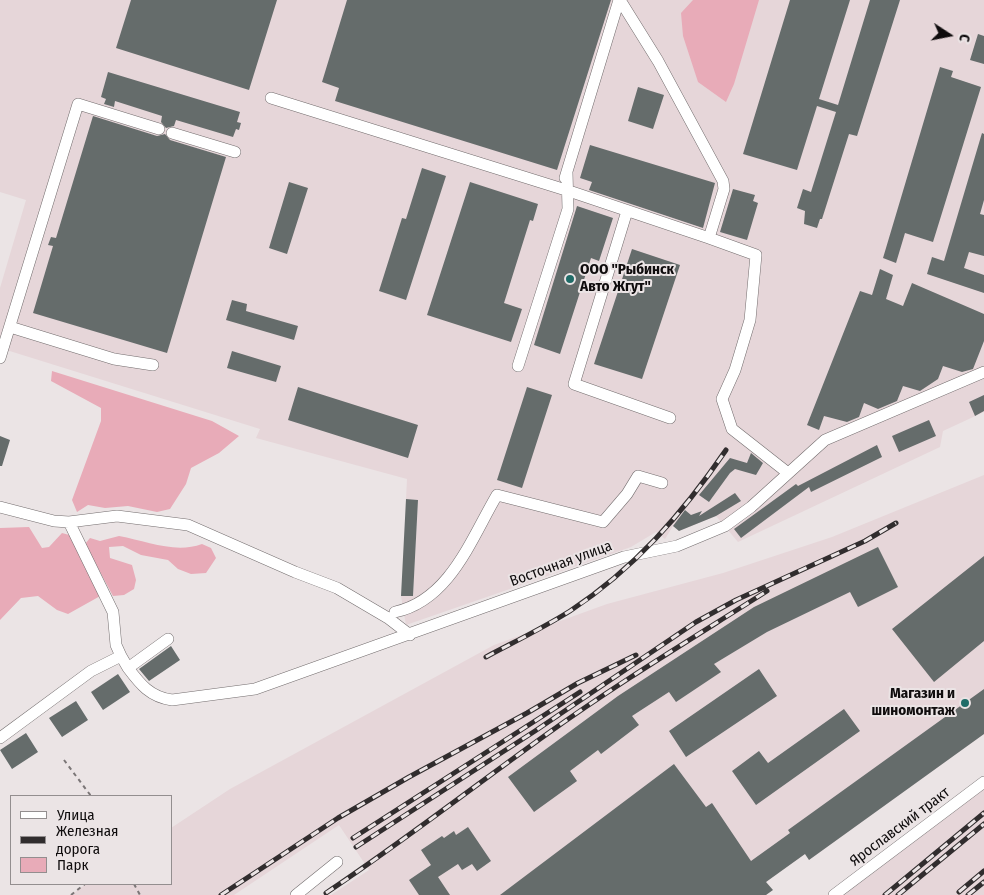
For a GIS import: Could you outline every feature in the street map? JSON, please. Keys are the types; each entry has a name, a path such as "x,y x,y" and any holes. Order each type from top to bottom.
{"street":[{"path":"518,366 568,209 565,190 567,172 620,0"},
{"path":"620,0 658,61 723,181 724,189 709,238"},
{"path":"271,98 565,190 756,255 750,320 735,370 722,399 732,429 788,473"},
{"path":"0,358 78,104 159,129"},
{"path":"172,133 235,152"},
{"path":"627,211 574,384 670,418"},
{"path":"10,327 114,359 154,365"},
{"name":"Восточная улица","path":"69,522 113,612 116,645 121,656 141,685 151,694 160,699 172,700 255,689 624,557 677,546 698,538 724,526 752,507 825,440 984,372"},
{"path":"395,612 420,603 436,593 449,578 497,494 603,522 627,494 638,476 662,483"},
{"path":"0,507 21,514 69,522 117,516 188,526 337,588 388,618 410,635"},
{"path":"128,668 168,639"},
{"path":"0,738 91,671 121,656"},
{"name":"Ярославский тракт","path":"834,895 984,782"},
{"path":"300,894 338,862"}],"path":[{"path":"64,760 90,795"},
{"path":"71,895 84,885"}],"shaded area":[{"path":"0,0 984,0 984,412 943,431 940,447 738,542 716,516 679,531 673,526 665,539 656,532 631,547 406,625 401,596 413,596 418,500 406,499 407,479 256,438 260,429 0,348 0,288 26,200 0,192"},
{"path":"984,475 984,734 809,860 805,854 766,882 766,895 331,895 369,870 339,825 234,895 71,895 85,885 172,885 172,827 230,789 494,645 607,604 723,573 832,537"},
{"path":"984,789 984,895 844,895"}],"green space":[{"path":"693,0 759,0 734,84 726,102 698,82 683,36 681,13"},
{"path":"52,371 212,421 239,436 219,453 191,468 186,484 170,509 157,512 128,506 105,508 88,505 77,512 72,500 101,421 101,408 51,381"},
{"path":"29,527 42,548 49,547 62,533 73,536 102,595 68,614 57,610 38,596 21,598 0,620 0,528"},
{"path":"119,536 171,547 182,548 202,544 211,548 216,558 206,573 191,574 178,569 168,560 141,555 123,546 109,547 110,558 132,565 136,580 134,589 124,595 113,596 85,544 90,538 100,541"}],"building":[{"path":"131,0 277,0 249,90 116,48"},
{"path":"347,0 611,0 557,170 335,101 339,88 322,82"},
{"path":"790,0 850,0 819,99 838,105 870,0 900,0 857,136 849,134 822,219 820,219 817,228 804,224 805,211 797,208 803,189 811,192 836,112 817,106 797,170 743,154"},
{"path":"978,34 984,36 984,64 970,60"},
{"path":"940,67 953,71 951,77 981,87 933,242 905,233 896,263 883,258"},
{"path":"108,72 240,112 237,122 241,123 239,130 236,129 233,137 176,120 174,126 166,128 161,122 162,116 115,101 114,107 104,104 106,99 101,97"},
{"path":"638,87 664,95 653,129 628,121"},
{"path":"93,116 157,136 165,134 170,140 226,157 167,353 33,313 53,246 48,245 51,237 56,238"},
{"path":"982,133 984,134 984,200 980,214 984,215 984,256 969,252 964,268 984,275 984,293 927,274 932,257 944,261"},
{"path":"590,145 715,183 703,228 589,190 592,182 580,178"},
{"path":"422,168 446,176 406,300 379,291 402,218 406,219"},
{"path":"289,182 308,188 287,254 269,248"},
{"path":"470,182 538,204 533,221 530,220 504,303 522,309 511,342 427,315"},
{"path":"733,189 755,195 753,201 758,203 747,240 720,232"},
{"name":"ООО \"Рыбинск Авто Жгут\"","path":"577,206 613,218 599,261 591,258 560,354 534,345"},
{"path":"632,249 680,265 642,379 594,364"},
{"path":"880,269 893,275 886,299 903,306 912,283 984,314 984,341 973,369 962,372 943,366 938,379 920,391 903,386 897,401 878,409 864,403 859,417 847,422 824,416 819,430 807,425 860,291 872,295"},
{"path":"232,300 247,304 246,311 298,326 294,340 226,320"},
{"path":"232,351 281,366 276,382 227,368"},
{"path":"298,387 418,425 408,458 288,420"},
{"path":"527,387 552,395 522,488 497,480"},
{"path":"984,395 984,411 975,416 969,402"},
{"path":"929,420 936,436 899,452 892,436"},
{"path":"0,436 10,440 2,466 0,466"},
{"path":"877,445 882,457 811,492 809,487 741,538 734,529 796,484 798,486"},
{"path":"751,453 763,463 756,475 735,469 709,502 699,495 730,458 747,463"},
{"path":"735,493 741,501 716,516 679,531 673,526 685,510 691,515 702,511 699,516"},
{"path":"406,499 418,500 413,596 401,596"},
{"path":"878,547 898,587 858,607 850,592 767,632 714,664 721,672 676,702 669,692 632,716 639,725 601,754 598,750 570,771 577,781 534,812 508,777 618,696 754,607"},
{"path":"984,556 984,641 934,682 892,629"},
{"path":"171,646 180,660 149,681 139,669"},
{"path":"759,669 777,696 686,757 669,731"},
{"path":"118,674 130,692 103,710 91,692"},
{"path":"984,689 984,734 809,860 805,854 766,882 773,890 766,895 500,895 674,764 706,807 712,803 751,861 790,833 788,830"},
{"path":"76,701 88,720 62,737 49,718"},
{"path":"844,709 860,731 756,805 732,771 759,751 768,763"},
{"path":"26,733 38,752 12,769 0,750"},
{"path":"468,827 491,861 477,871 472,864 462,870 458,864 438,877 450,895 419,895 409,880 431,865 421,850 442,836 444,838 454,831 456,835"}],"railway":[{"path":"486,657 570,611 615,577 675,518 726,450"},
{"path":"356,847 535,731 696,622 736,600 865,541 896,523"},
{"path":"326,893 382,855 574,715 767,591"},
{"path":"221,895 338,818 578,683 636,655"},
{"path":"353,838 580,692"},
{"path":"885,895 984,813"},
{"path":"898,895 984,824"},
{"path":"959,892 984,871"},
{"path":"968,895 984,882"}],"place":[{"name":"ООО \"Рыбинск Авто Жгут\"","path":"570,279"},
{"name":"Магазин и шиномонтаж","path":"965,703"}]}
